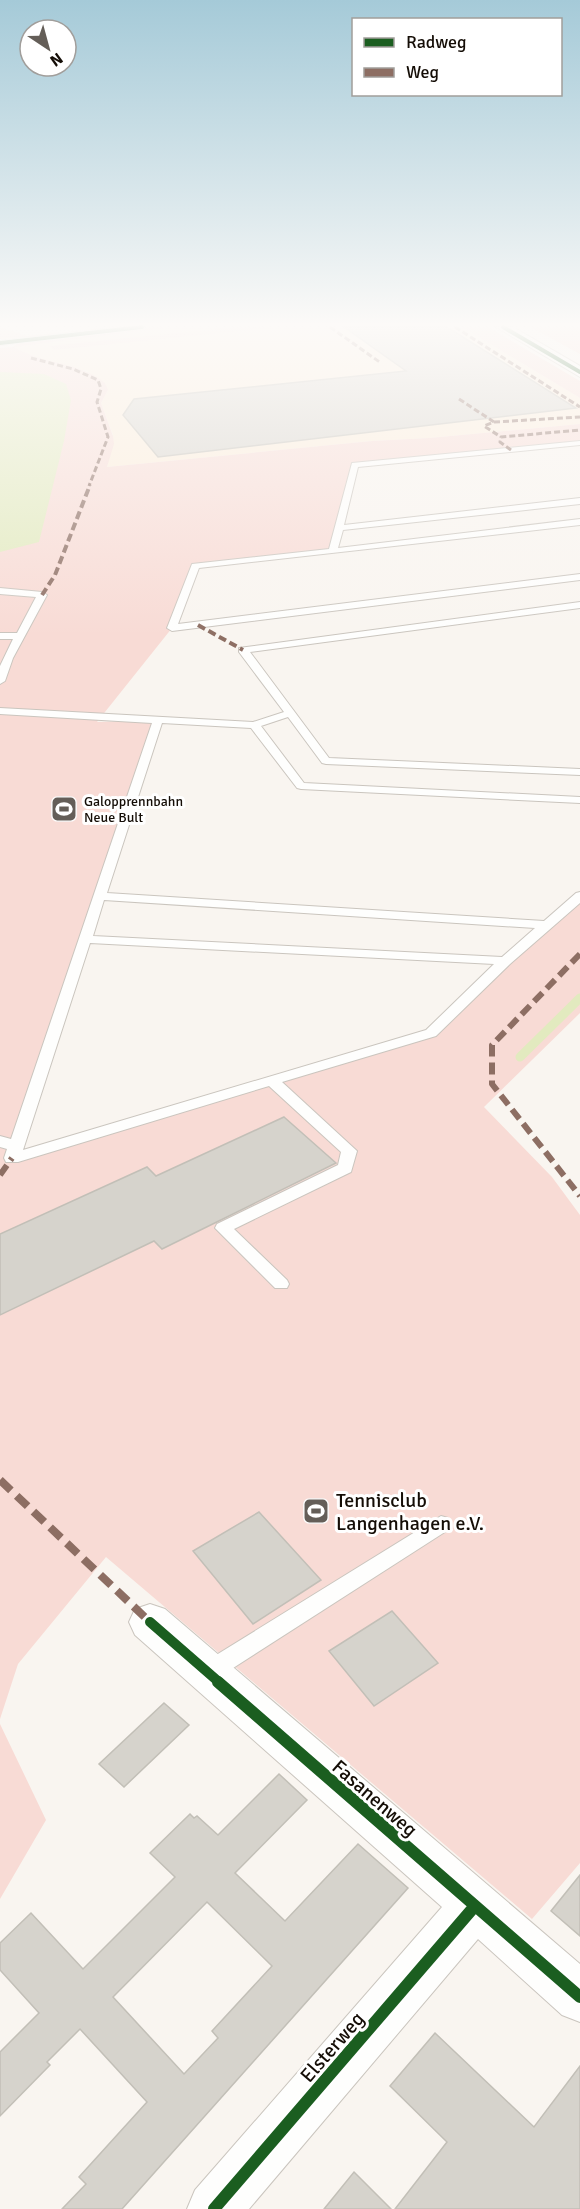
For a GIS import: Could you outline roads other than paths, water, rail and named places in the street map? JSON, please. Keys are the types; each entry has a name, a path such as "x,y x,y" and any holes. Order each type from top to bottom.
{"street":[{"name":"Fasanenweg","path":"150,1622 474,1907 580,1997"},
{"name":"Elsterweg","path":"214,2209 474,1907"}],"lane":[{"path":"333,551 355,465 580,443"},
{"path":"339,528 580,501"},
{"path":"580,522 195,566 172,628 580,578"},
{"path":"0,591 42,596 20,636 0,681"},
{"path":"580,604 243,650 326,761 580,772"},
{"path":"0,636 20,636"},
{"path":"0,711 254,725 291,713"},
{"path":"158,720 12,1158 431,1032 506,961 580,896"},
{"path":"254,725 302,786 580,801"},
{"path":"98,896 547,925"},
{"path":"84,939 506,961"},
{"path":"272,1080 281,1091 349,1151 345,1168 222,1228 281,1284"},
{"path":"0,1141 16,1147"},
{"path":"208,1672 441,1524"}],"waterway":[{"path":"520,1057 580,998"}],"place":[{"name":"Galopprennbahn Neue Bult","path":"64,809"},
{"name":"Tennisclub Langenhagen e.V.","path":"316,1511"}]}
